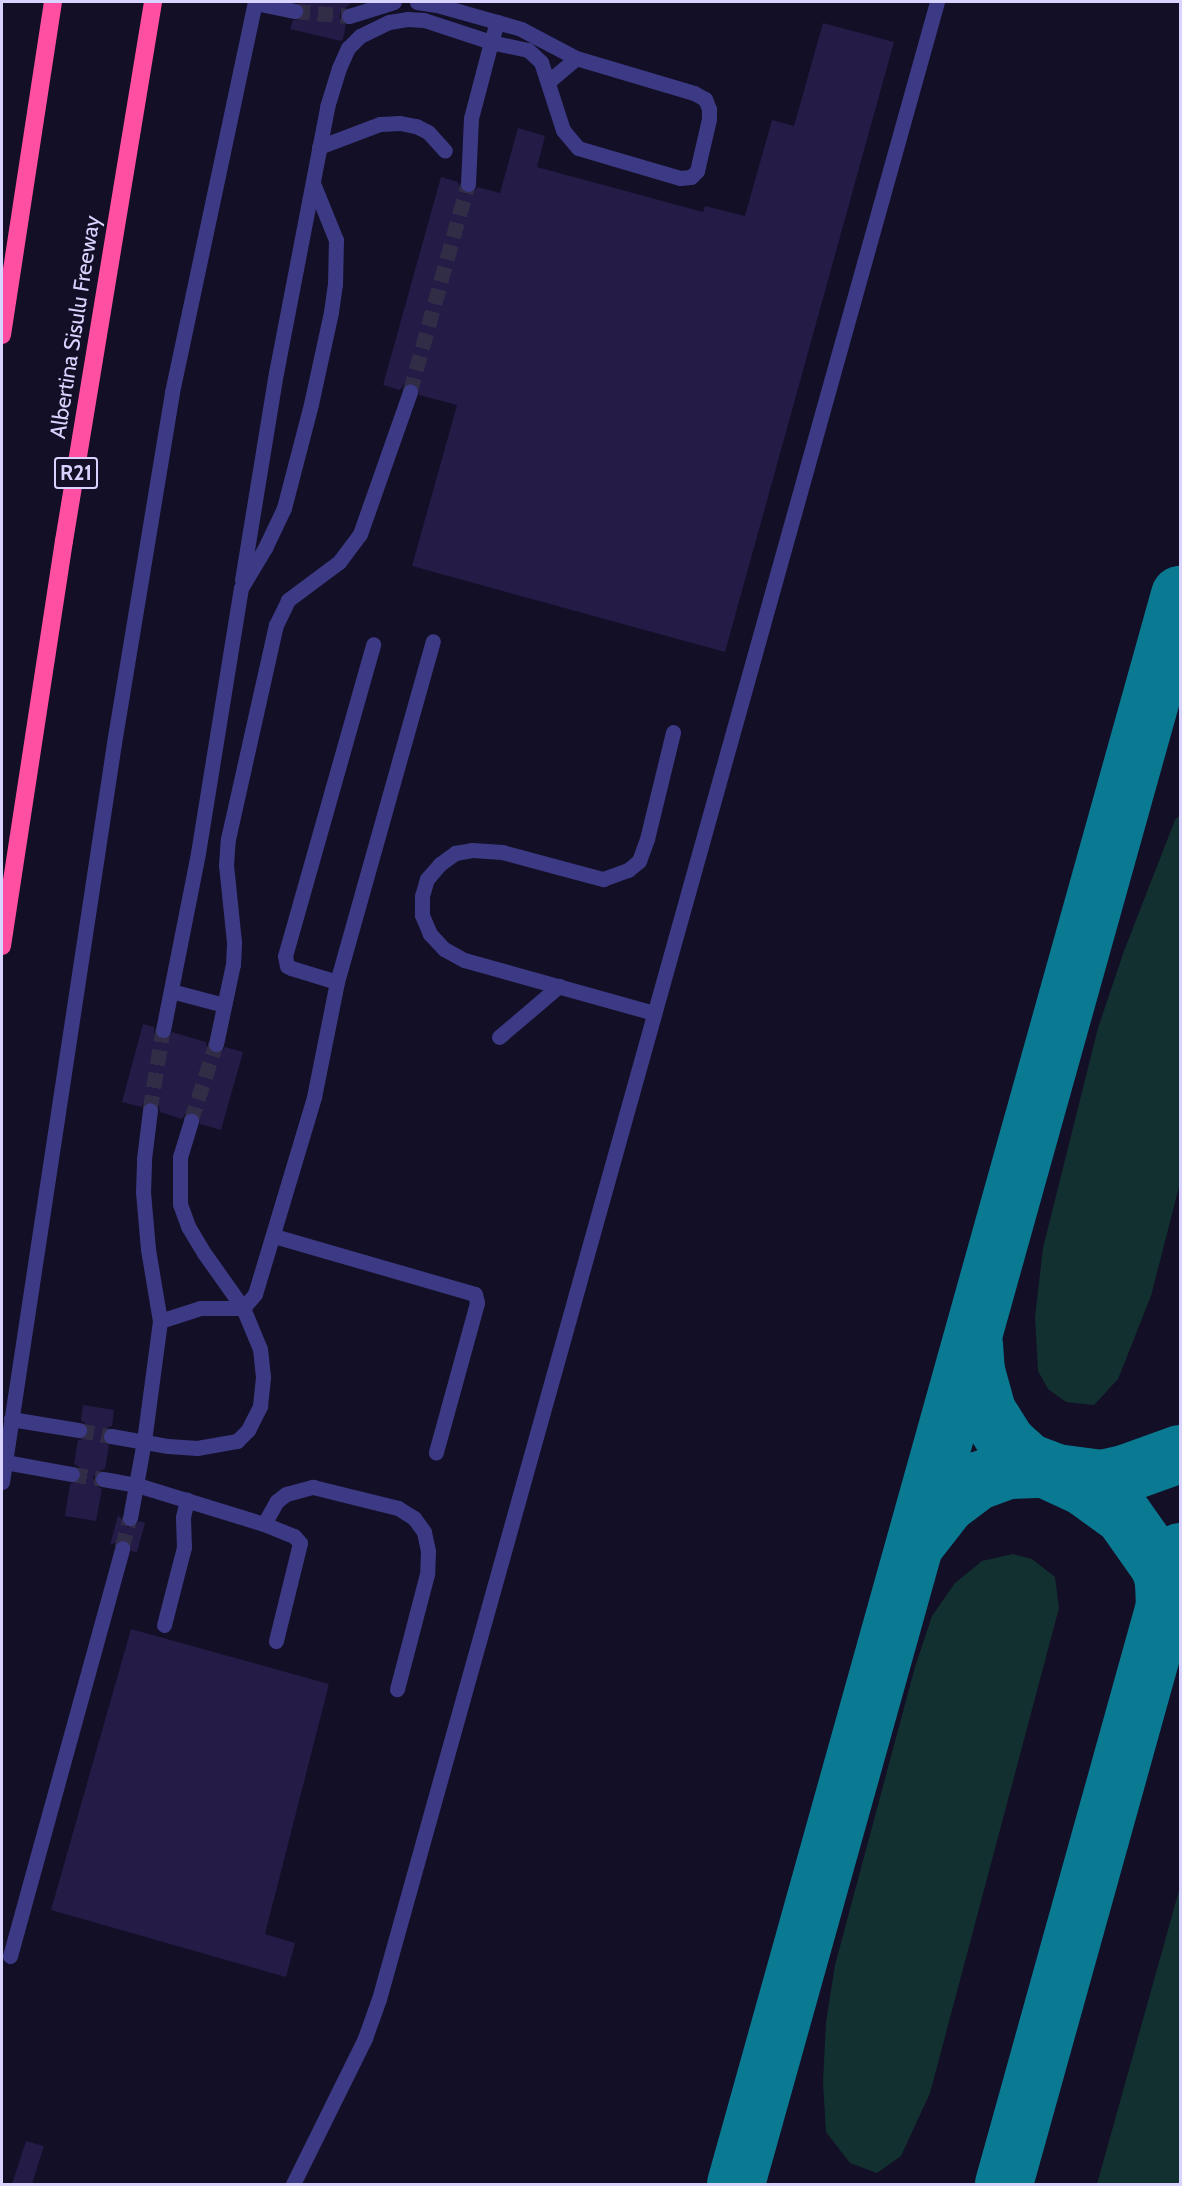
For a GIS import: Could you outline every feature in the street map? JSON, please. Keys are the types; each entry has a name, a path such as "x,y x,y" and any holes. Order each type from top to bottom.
{"highway":[{"path":"2,335 53,2"},
{"name":"Albertina Sisulu Freeway","path":"2,946 64,541 153,2"}],"street":[{"path":"2,1482 114,743 172,392 255,2 295,11"},
{"path":"349,16 394,2"},
{"path":"163,1030 198,854 276,373 332,83 348,48 360,36 388,22 407,19 424,20 491,42 528,50 541,62 549,81 562,130 578,148 680,178 691,177 697,171 709,120 705,99 694,93 576,58 536,35 497,22 417,2"},
{"path":"293,2184 365,2038 379,1999 937,2"},
{"path":"468,184 471,118 497,22"},
{"path":"549,81 576,58"},
{"path":"320,147 380,124 400,123 416,126 428,132 445,151"},
{"path":"241,588 265,548 284,508 311,404 331,312 335,284 336,240 313,183"},
{"path":"216,1044 233,964 234,942 228,891 228,840 276,625 288,600 339,562 360,534 411,392"},
{"path":"160,1321 200,1308 243,1308 255,1294 314,1097 337,982 433,641"},
{"path":"337,982 291,968 287,966 285,956 373,644"},
{"path":"654,1013 464,960 444,949 430,934 422,915 422,896 427,879 440,864 455,853 472,849 502,852 603,879 628,870 639,861 648,839 673,732"},
{"path":"499,1036 559,987"},
{"path":"171,991 224,1005"},
{"path":"130,1518 144,1442 160,1321 148,1249 143,1192 144,1159 150,1110"},
{"path":"111,1436 197,1448 237,1441 248,1430 260,1406 263,1377 260,1349 243,1308 204,1253 188,1226 180,1204 180,1157 191,1121"},
{"path":"274,1236 475,1294 477,1303 436,1452"},
{"path":"11,1419 79,1430"},
{"path":"5,1462 72,1474"},
{"path":"103,1479 137,1485 187,1499 294,1536 300,1543 276,1641"},
{"path":"264,1524 277,1501 286,1494 313,1487 398,1508 414,1518 424,1532 428,1551 427,1574 397,1689"},
{"path":"164,1625 184,1547 183,1516 187,1499"},
{"path":"10,1956 122,1548"},
{"path":"302,2168 302,2184"}],"green space":[{"path":"1180,815 1180,1183 1151,1296 1118,1379 1094,1405 1066,1402 1048,1389 1038,1371 1035,1317 1043,1248 1098,1028 1124,951 1175,820"},
{"path":"1013,1554 1032,1559 1055,1577 1059,1608 930,2093 901,2156 877,2173 850,2163 826,2132 823,2082 826,2022 835,1965 915,1667 932,1616 955,1583 982,1561"},
{"path":"1180,1887 1180,2184 1097,2184"}],"building":[{"path":"297,2 352,2 340,13 340,19 346,25 343,39 341,41 290,29 293,20 299,20 304,13 304,7"},
{"path":"823,23 894,42 725,652 412,566 457,405 419,395 418,386 413,383 404,384 400,390 383,385 441,177 458,182 460,189 467,194 473,192 477,187 500,193 518,128 545,136 537,167 703,212 705,206 745,216 772,120 794,126"},
{"path":"143,1024 154,1027 154,1034 161,1039 167,1039 172,1032 206,1042 207,1048 213,1053 220,1053 225,1047 243,1052 221,1130 200,1124 198,1115 193,1112 185,1114 182,1119 160,1112 159,1106 152,1100 146,1101 141,1107 122,1102"},
{"path":"83,1405 114,1410 112,1426 104,1429 101,1435 104,1443 109,1445 105,1469 96,1472 93,1478 96,1486 102,1489 96,1521 65,1516 70,1484 79,1481 82,1475 79,1467 74,1464 78,1440 83,1439 88,1432 88,1426 81,1420"},
{"path":"118,1515 128,1527 134,1527 139,1521 145,1523 137,1552 131,1551 129,1542 124,1539 110,1545"},
{"path":"131,1629 329,1684 265,1934 295,1943 286,1977 51,1910"},
{"path":"26,2141 44,2146 32,2184 12,2184"}],"taxiway":[{"path":"736,2184 1180,595"},
{"path":"974,1344 976,1371 987,1411 1007,1443 1028,1462 1056,1473 1102,1479 1127,1473 1180,1454"},
{"path":"918,1541 947,1504 978,1481 1008,1470 1045,1469 1084,1487 1124,1516 1160,1567 1164,1581 1165,1608"},
{"path":"1004,2184 1180,1552"}],"tunnel":[{"path":"295,11 349,16"},
{"path":"410,392 468,184"},
{"path":"150,1110 163,1030"},
{"path":"191,1121 216,1044"},
{"path":"79,1430 111,1436"},
{"path":"72,1474 103,1479"},
{"path":"122,1548 130,1518"}]}
